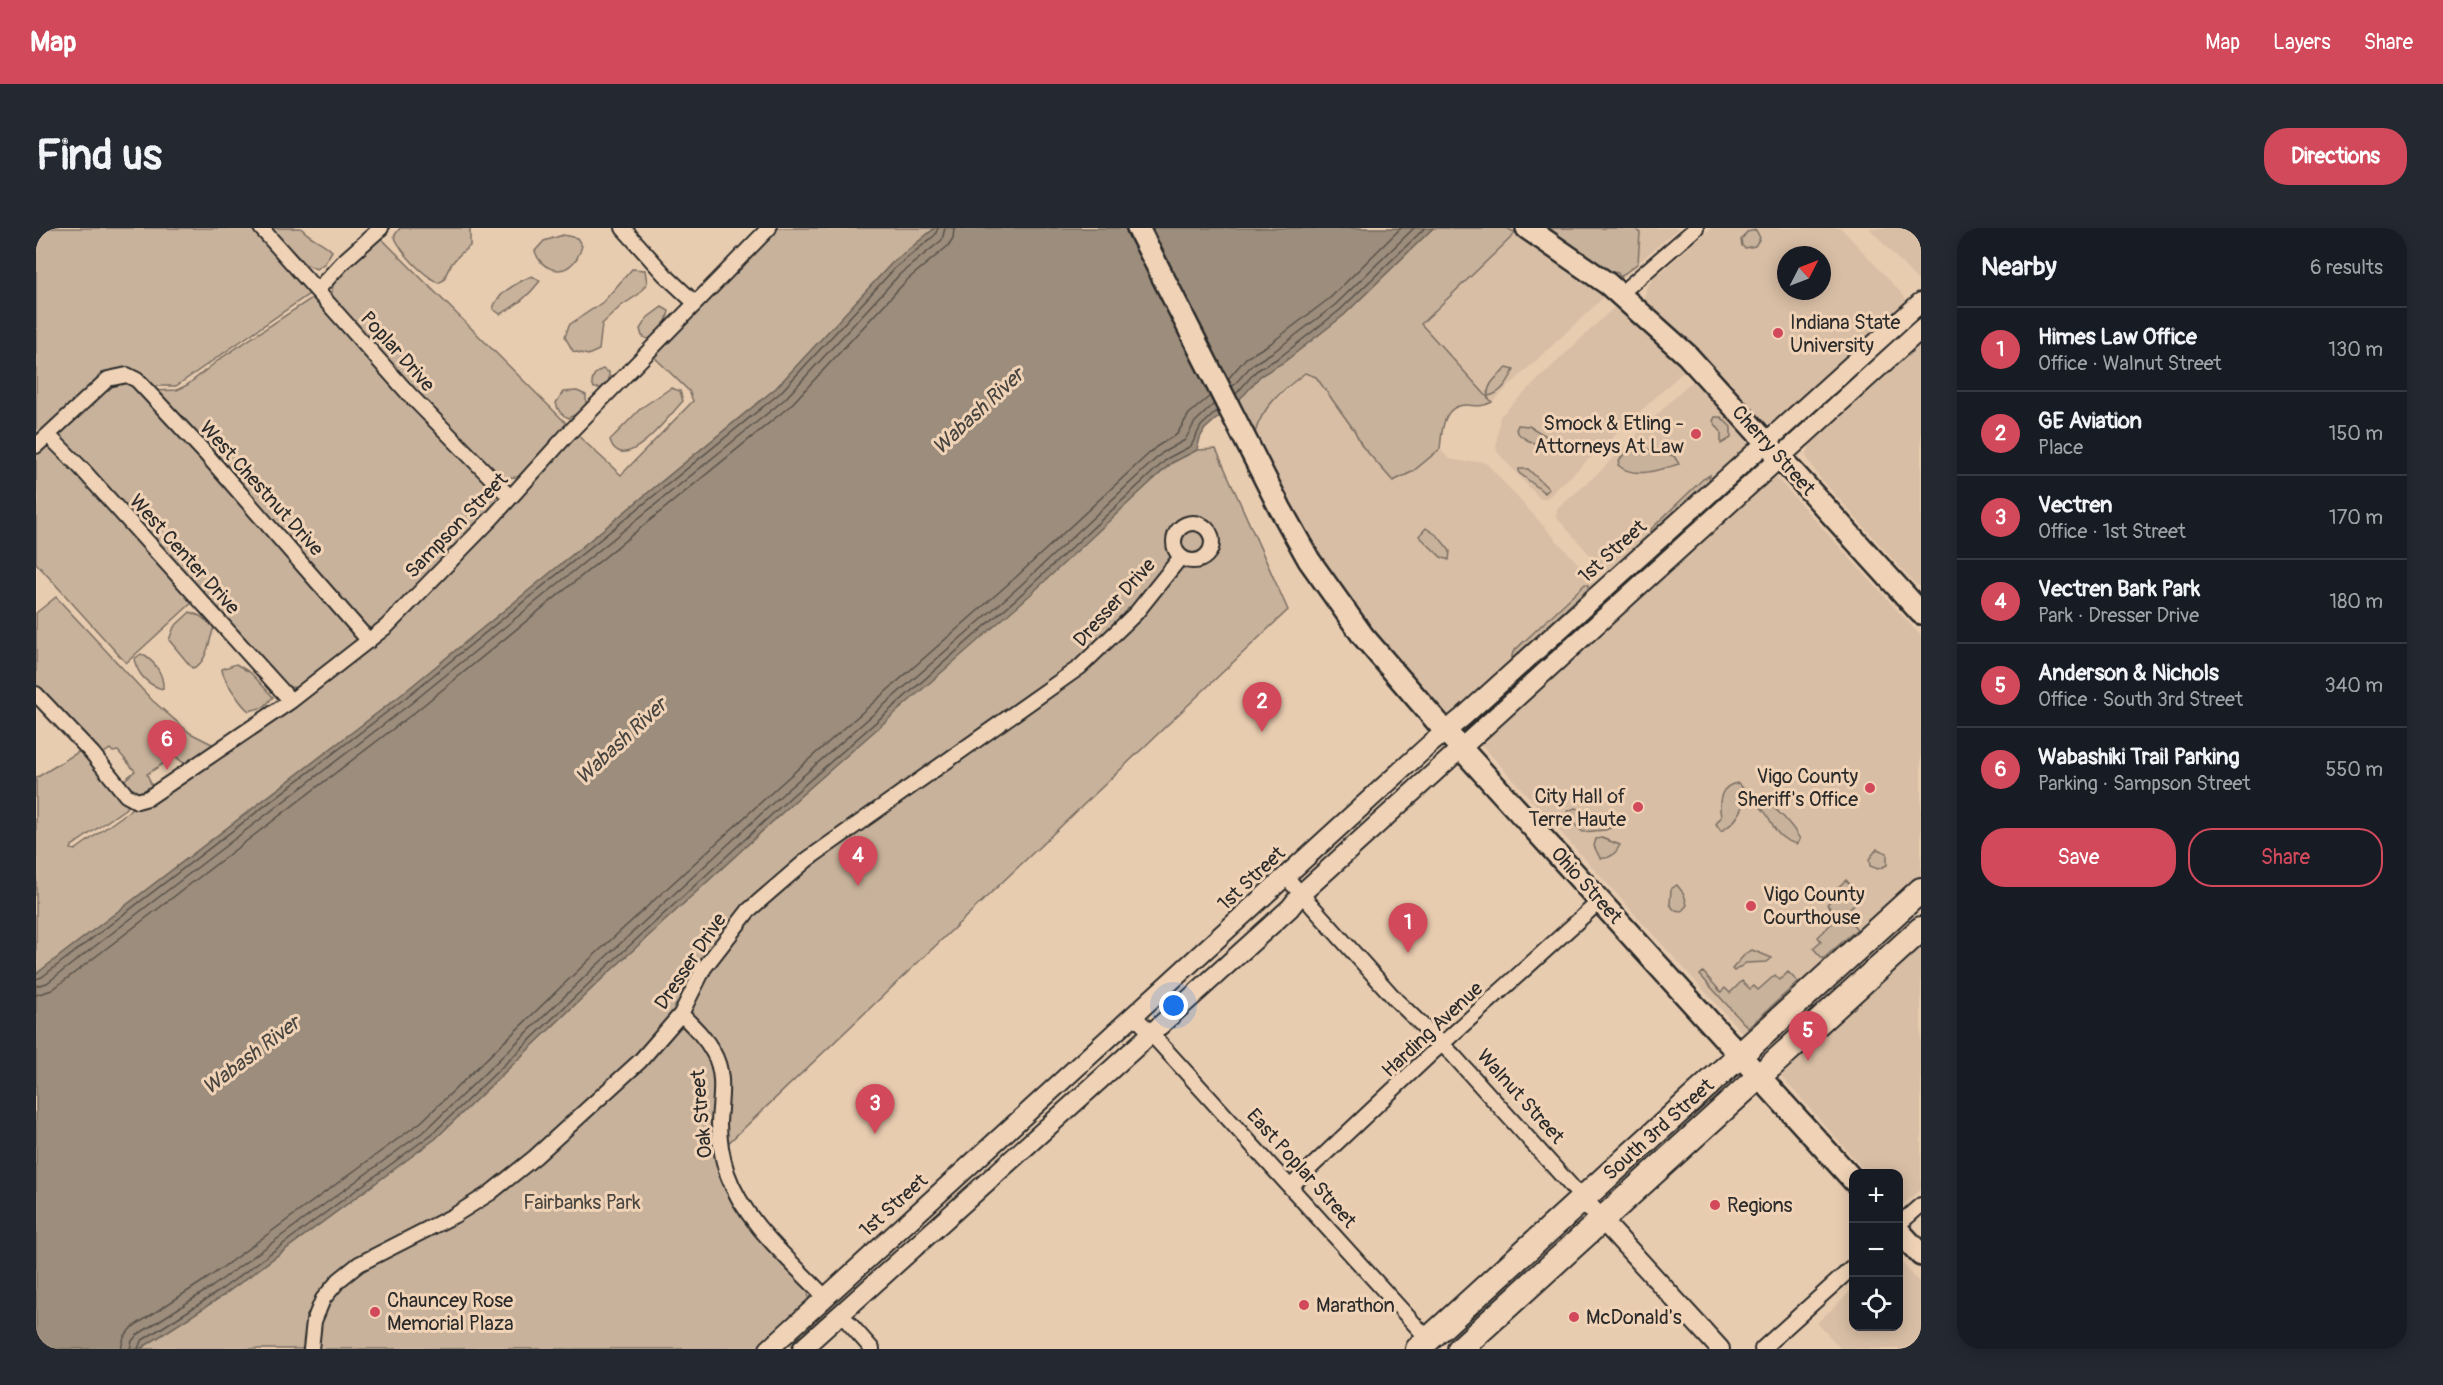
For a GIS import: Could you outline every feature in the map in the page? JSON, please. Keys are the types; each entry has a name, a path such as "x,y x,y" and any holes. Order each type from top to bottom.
{"highway":[{"name":"South 3rd Street","path":"1428,1346 1582,1198 1921,890"},
{"name":"South 3rd Street","path":"1460,1349 1920,931"}],"main road":[{"name":"Ohio Street","path":"1138,228 1303,550 1331,594 1377,652 1461,748 1849,1175"},
{"name":"Cherry Street","path":"1527,228 1584,266 1620,294 1687,355 1920,611"},
{"name":"1st Street","path":"769,1349 1446,731 1921,302"},
{"path":"802,1349 1290,908 1301,894 1921,329"},
{"path":"1899,909 1920,931"},
{"name":"Walnut Street","path":"1582,1198 1720,1349"},
{"path":"1903,1235 1921,1255"}],"street":[{"name":"Poplar Drive","path":"261,228 408,393 510,497"},
{"path":"318,290 344,261 381,228"},
{"path":"622,228 665,275 695,303"},
{"name":"Sampson Street","path":"36,694 92,753 126,795 133,800 148,798 291,701 387,626 451,562 510,497 769,228"},
{"path":"1620,294 1696,228"},
{"name":"West Chestnut Drive","path":"48,435 100,385 117,375 127,375 137,380 369,641"},
{"path":"36,446 48,435"},
{"name":"West Center Drive","path":"48,435 81,468 291,701"},
{"name":"Dresser Drive","path":"312,1349 314,1321 323,1299 339,1280 359,1264 455,1215 490,1192 535,1157 640,1062 681,1014 704,968 749,910 808,859 1080,667 1112,639 1136,613 1180,558"},
{"name":"Walnut Street","path":"1286,877 1396,1000 1442,1045 1582,1198"},
{"name":"Harding Avenue","path":"1290,1187 1600,900"},
{"name":"Oak Street","path":"681,1014 702,1034 715,1054 721,1075 719,1124 721,1151 728,1174 742,1204 763,1231 825,1297"},
{"name":"East Poplar Street","path":"1135,1016 1290,1187 1428,1346"},
{"path":"1901,1223 1921,1205"},
{"path":"1762,1349 1849,1271"},
{"path":"841,1314 872,1349"}],"shaded area":[{"path":"1635,228 1679,228 1638,263 1640,234"},
{"name":"Indiana State University","path":"1711,228 1841,228 1904,296 1906,301 1905,307 1774,423 1762,424 1645,302 1646,288 1653,279"},
{"name":"Indiana State University","path":"1869,228 1921,228 1921,282 1917,280"},
{"path":"1516,233 1558,257 1601,291 1603,298 1492,402 1421,324"},
{"path":"1621,307 1685,367 1684,371 1547,498 1540,499 1498,453 1496,448 1500,416 1612,309"},
{"name":"Indiana State University","path":"1921,336 1921,587 1915,584 1819,477 1806,456 1816,431"},
{"path":"1305,373 1316,377 1354,430 1362,446 1412,472 1440,449 1449,459 1467,462 1480,461 1487,464 1593,580 1594,587 1448,719 1345,600 1295,517 1256,433 1259,418 1266,408"},
{"path":"1696,380 1754,442 1612,571 1608,572 1556,517 1557,509 1595,476 1685,387"},
{"path":"1771,476 1777,478 1921,636 1921,876 1744,1035 1480,743"},
{"path":"1915,950 1921,950 1921,1189 1903,1205 1903,1169 1863,1169 1780,1075"},
{"path":"1903,1264 1921,1284 1921,1349 1841,1349 1817,1323 1849,1293 1849,1331 1903,1331"}],"green space":[{"path":"36,228 256,228 312,292 176,386 153,386 130,371 36,439"},
{"path":"270,228 301,228 332,251 325,263 316,269 305,264"},
{"path":"400,228 470,228 470,246 454,261 444,280 438,283 425,274 402,250 394,236"},
{"path":"775,228 935,228 891,264 776,388 401,695 36,974 36,778 83,749 129,804 72,846 71,849 75,850 128,812 134,805 370,645 575,433 621,475 693,401 689,391 651,354"},
{"path":"1433,228 1507,228 1516,233 1421,324 1492,402 1480,406 1459,406 1453,409 1445,420 1440,449 1412,472 1393,481 1362,446 1354,430 1316,377 1305,373 1268,406 1255,433 1238,400 1260,376 1284,362 1344,315"},
{"path":"1549,228 1635,228 1640,233 1638,263 1620,277 1618,273 1608,271"},
{"path":"1756,230 1760,238 1755,246 1745,248 1742,246 1741,240 1747,232"},
{"path":"563,235 577,238 582,246 576,260 568,267 551,269 541,262 535,251 544,241"},
{"path":"379,236 569,426 525,473 518,477 500,478 410,390 335,301 331,293 335,279"},
{"path":"632,269 645,270 647,283 639,294 621,306 602,324 599,350 588,355 573,351 565,337 569,325 603,302"},
{"path":"532,276 540,281 522,300 500,314 493,309 503,293"},
{"path":"315,296 495,491 494,509 392,616 374,629 360,624 154,391 177,390 187,385 221,358"},
{"path":"662,307 669,311 665,325 660,333 647,339 642,336 640,329 647,318"},
{"path":"1918,315 1921,318 1920,321 1795,436 1790,429"},
{"path":"1507,368 1514,370 1507,383 1497,393 1488,396 1491,384"},
{"path":"602,369 609,372 609,381 601,388 594,388 592,382 594,375"},
{"path":"132,380 363,639 299,688 283,686 59,441 63,427 109,382"},
{"path":"671,388 680,391 683,401 668,418 636,448 625,452 616,450 610,440 641,408"},
{"path":"577,391 586,395 586,404 578,413 569,418 564,416 556,403 563,392"},
{"path":"1715,417 1721,417 1731,427 1731,438 1721,444 1721,432 1713,421"},
{"path":"1518,425 1529,426 1557,442 1549,448 1531,442 1519,434 1516,430"},
{"path":"50,446 56,449 195,600 126,663 36,563 36,451"},
{"path":"1643,448 1674,456 1679,464 1640,473 1618,465 1629,449"},
{"name":"Fairbanks Park","path":"1216,449 1288,610 721,1150 742,1204 809,1290 808,1302 759,1349 140,1349 221,1297 435,1139 606,975 797,799 1172,463 1197,450"},
{"path":"1519,469 1528,469 1549,489 1545,493 1519,473"},
{"path":"1749,470 1751,472 1625,587 1622,584"},
{"path":"1710,475 1709,481 1650,533 1650,530"},
{"path":"1426,528 1438,536 1450,551 1449,560 1441,557 1419,536"},
{"path":"1585,584 1588,585 1588,589 1511,660 1513,652"},
{"path":"56,597 153,701 190,733 214,745 187,766 175,756 147,774 153,789 138,795 121,783 135,771 118,751 113,752 110,749 100,756 36,688 36,613"},
{"path":"1605,600 1608,602 1478,720 1476,717"},
{"path":"190,612 200,616 214,627 204,657 197,666 192,668 169,640 174,627"},
{"path":"141,654 157,668 162,678 163,689 148,682 138,670 134,659"},
{"path":"236,664 251,673 273,697 264,707 249,711 233,692 222,669"},
{"path":"1738,783 1747,792 1744,804 1735,820 1721,831 1716,824 1721,817 1720,800 1727,787"},
{"path":"1764,801 1793,828 1800,839 1797,844 1781,837 1777,832 1758,805"},
{"path":"1575,808 1588,812 1613,827 1583,832 1568,819 1568,811"},
{"path":"1602,838 1620,845 1615,853 1607,858 1600,858 1594,846 1596,839"},
{"path":"1877,849 1887,853 1887,865 1878,869 1870,866 1869,859"},
{"path":"1846,880 1862,897 1843,914 1857,929 1823,959 1813,948 1821,941 1818,937 1834,921 1826,912 1830,908 1827,904 1839,893 1836,889"},
{"path":"1677,885 1684,894 1687,905 1682,911 1674,910 1670,904 1671,889"},
{"path":"1752,950 1772,958 1767,962 1746,963 1734,971 1732,969 1746,953"},
{"path":"1703,972 1721,992 1725,988 1730,993 1742,981 1750,989 1754,986 1758,990 1775,975 1780,980 1788,972 1798,982 1748,1028 1700,975"},
{"path":"1729,1080 1734,1085 1609,1199 1604,1194"}],"water":[{"name":"Wabash River","path":"935,228 1433,228 1344,315 1284,362 1260,376 1245,394 1205,429 1197,450 1171,463 1030,595 797,799 606,975 435,1139 221,1297 140,1349 36,1349 36,974 401,695 776,388 891,264"}],"place":[{"name":"Indiana State University","path":"1778,333"},
{"name":"Smock & Etling - Attorneys At Law","path":"1696,434"},
{"name":"GE Aviation","path":"1262,732"},
{"name":"Wabashiki Trail Parking","path":"167,770"},
{"name":"Vigo County Sheriff's Office","path":"1870,788"},
{"name":"City Hall of Terre Haute","path":"1638,807"},
{"name":"Vectren Bark Park","path":"858,886"},
{"name":"Vigo County Courthouse","path":"1751,906"},
{"name":"Himes Law Office","path":"1408,953"},
{"name":"Anderson & Nichols","path":"1808,1061"},
{"name":"Vectren","path":"875,1134"},
{"name":"Regions","path":"1715,1205"},
{"name":"Marathon","path":"1304,1305"},
{"name":"Chauncey Rose Memorial Plaza","path":"375,1312"},
{"name":"McDonald's","path":"1574,1317"}]}
